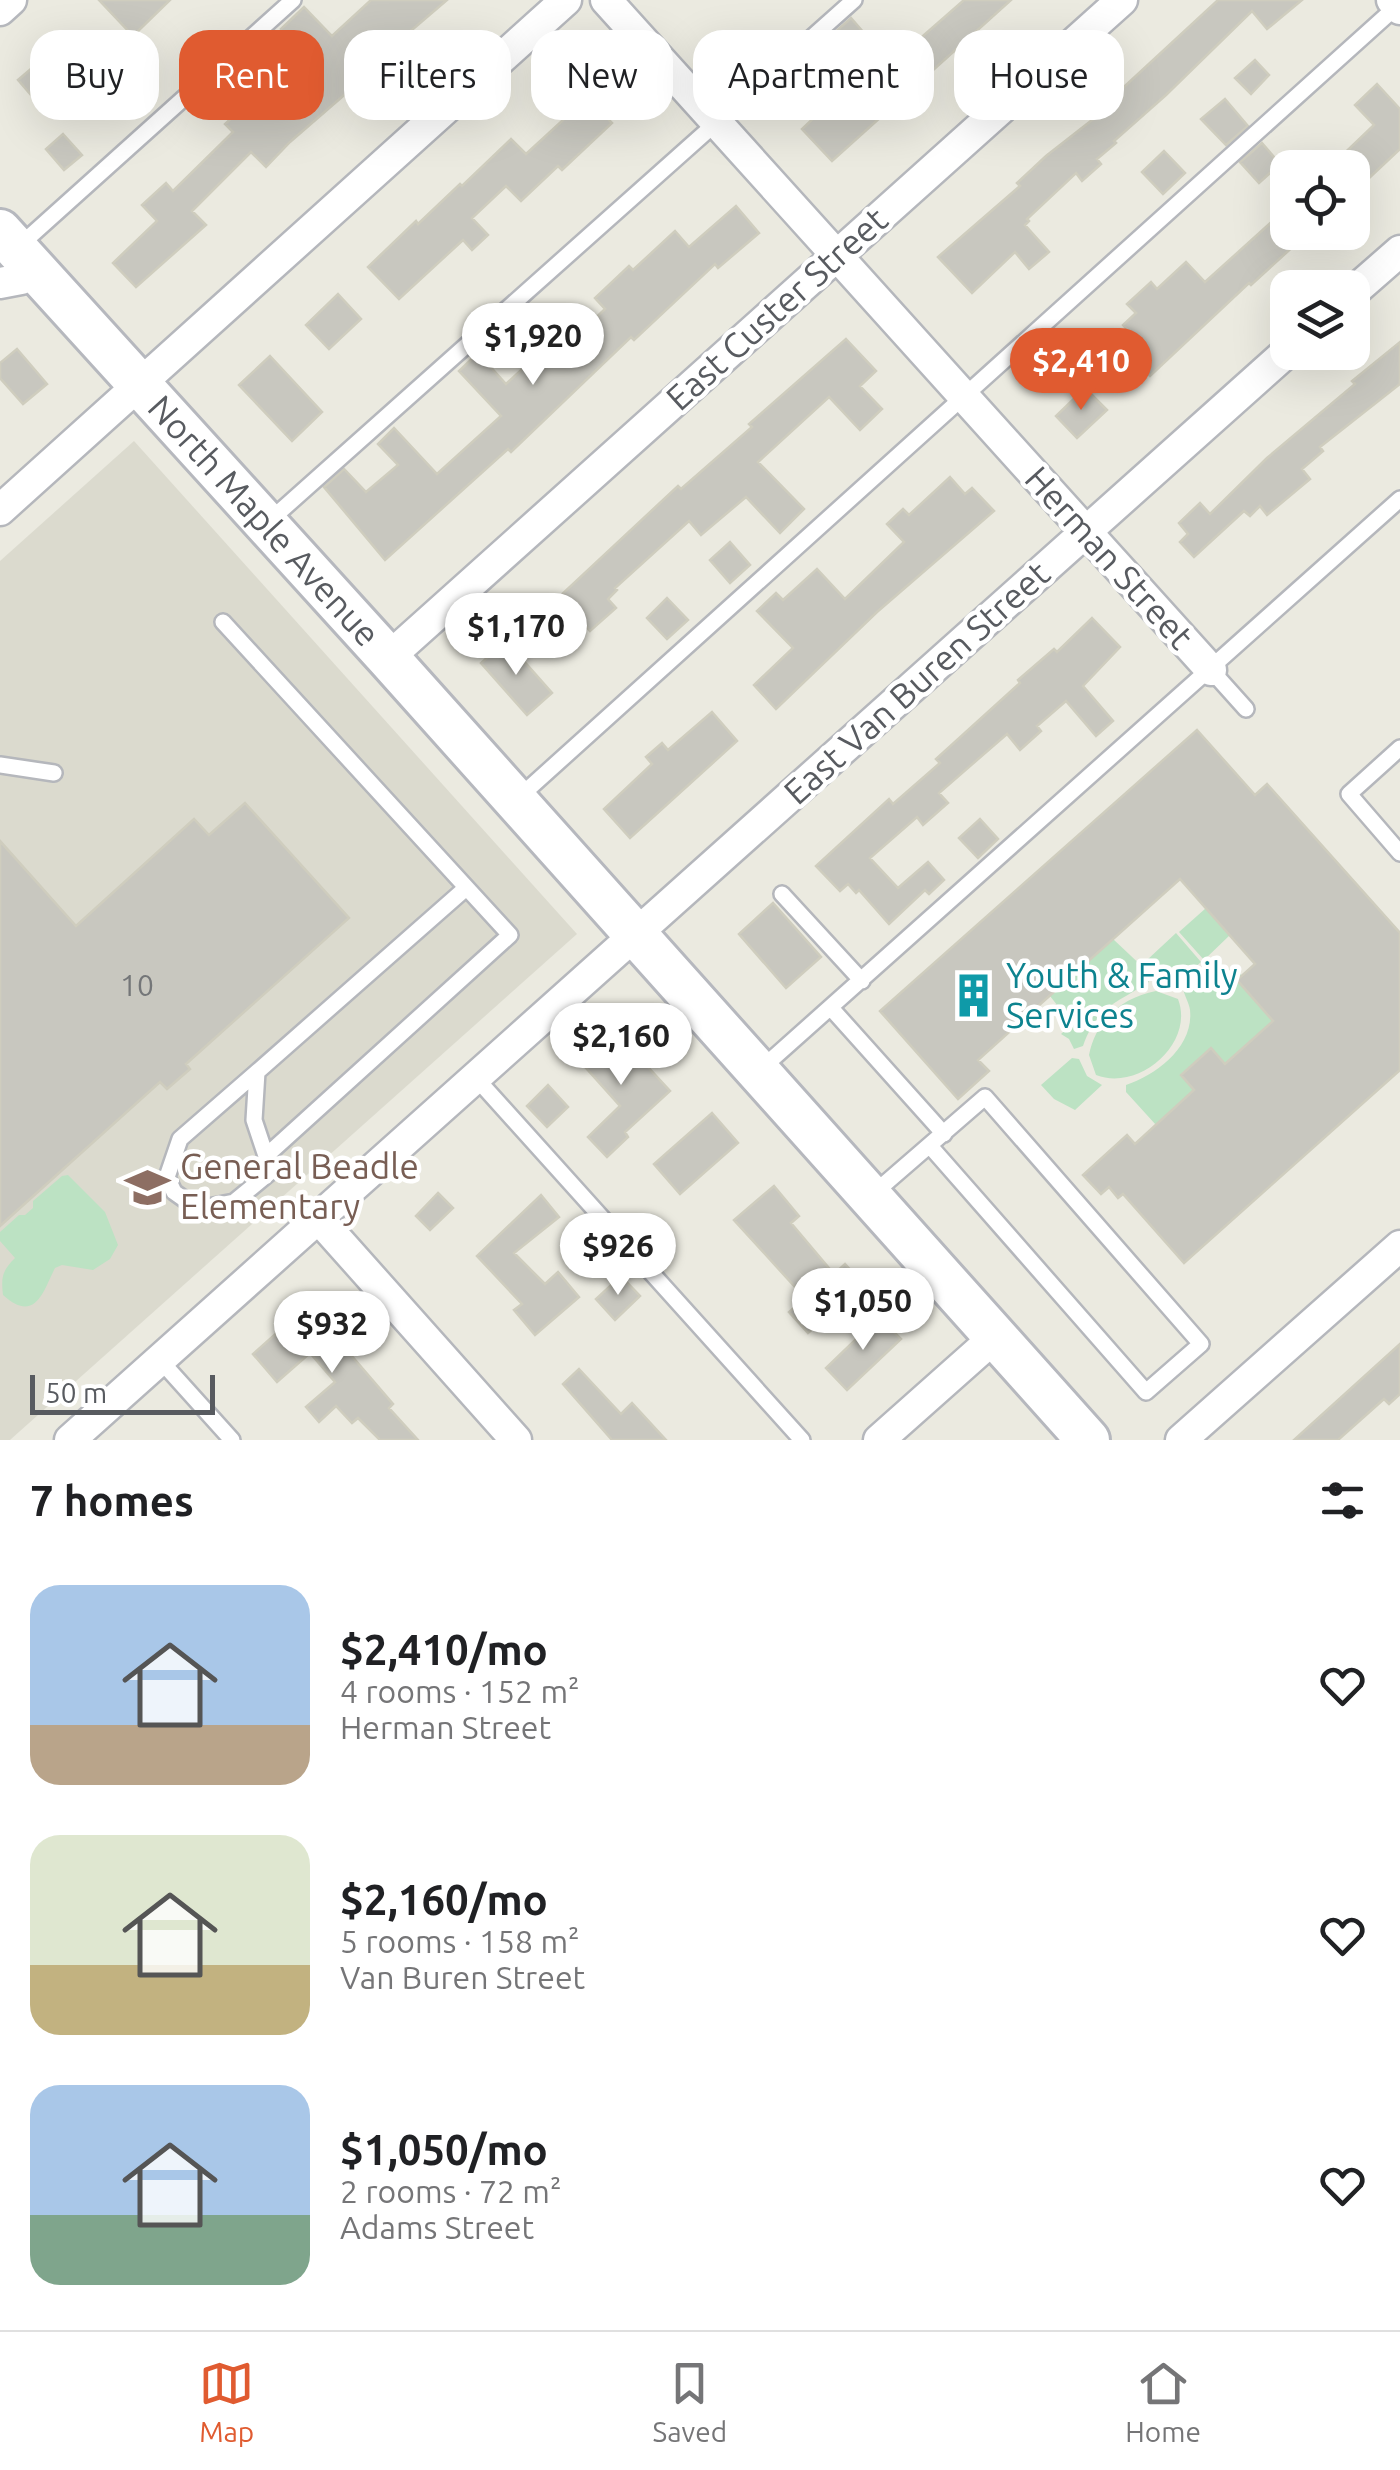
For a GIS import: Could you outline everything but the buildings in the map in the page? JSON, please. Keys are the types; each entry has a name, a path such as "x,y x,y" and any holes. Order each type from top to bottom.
{"street":[{"path":"0,10 11,0"},
{"path":"0,510 566,0"},
{"name":"Herman Street","path":"606,0 1211,670"},
{"name":"East Custer Street","path":"388,658 1122,0"},
{"path":"1370,277 1400,250"},
{"name":"North Maple Avenue","path":"13,259 141,385 1088,1440"},
{"name":"East Van Buren Street","path":"70,1440 1270,368"},
{"path":"319,1219 516,1440"},
{"path":"1181,1440 1400,1246"},
{"path":"879,1440 995,1337"}],"lane":[{"path":"13,259 293,0"},
{"path":"267,524 854,0"},
{"path":"516,800 1396,5"},
{"path":"758,1071 1400,499"},
{"path":"223,622 510,935 270,1162 234,1202 198,1209 174,1192 167,1177 180,1139 466,888"},
{"path":"1211,670 1246,708"},
{"path":"1400,748 1348,794 1400,853"},
{"path":"0,765 54,773"},
{"path":"782,894 862,981"},
{"path":"831,1008 944,1134"},
{"path":"257,1072 254,1120 270,1162"},
{"path":"476,1078 802,1440"},
{"path":"870,1197 984,1097 1201,1344 1146,1392 930,1146"},
{"path":"160,1360 232,1440"}],"shaded area":[{"name":"General Beadle Elementary","path":"134,441 577,934 10,1440 0,1440 0,561"}],"green space":[{"path":"1206,908 1230,935 1204,960 1179,932"},
{"path":"1176,933 1201,962 1170,985 1147,960"},
{"path":"1113,939 1147,971 1149,982 1102,1014 1083,1046 1074,1049 1061,1034 1072,1024 1050,996"},
{"path":"1215,959 1220,960 1225,972 1233,966 1278,1016 1225,1064 1211,1048 1181,1074 1194,1090 1156,1125 1126,1092 1126,1085 1160,1067 1179,1047 1190,1023 1183,988 1192,984 1192,979"},
{"path":"1156,991 1178,999 1181,1016 1171,1047 1160,1060 1129,1076 1096,1075 1089,1055 1104,1021 1121,1005"},
{"path":"1072,1058 1079,1059 1087,1076 1102,1085 1075,1110 1054,1099 1041,1085"},
{"path":"68,1175 105,1212 118,1245 110,1259 93,1270 62,1265 55,1268 37,1301 24,1306 14,1303 3,1295 2,1283 15,1258 0,1241 0,1232 33,1208 33,1201 62,1176"}],"place":[{"name":"Youth & Family Services","path":"973,996"},
{"name":"General Beadle Elementary","path":"147,1187"}]}
